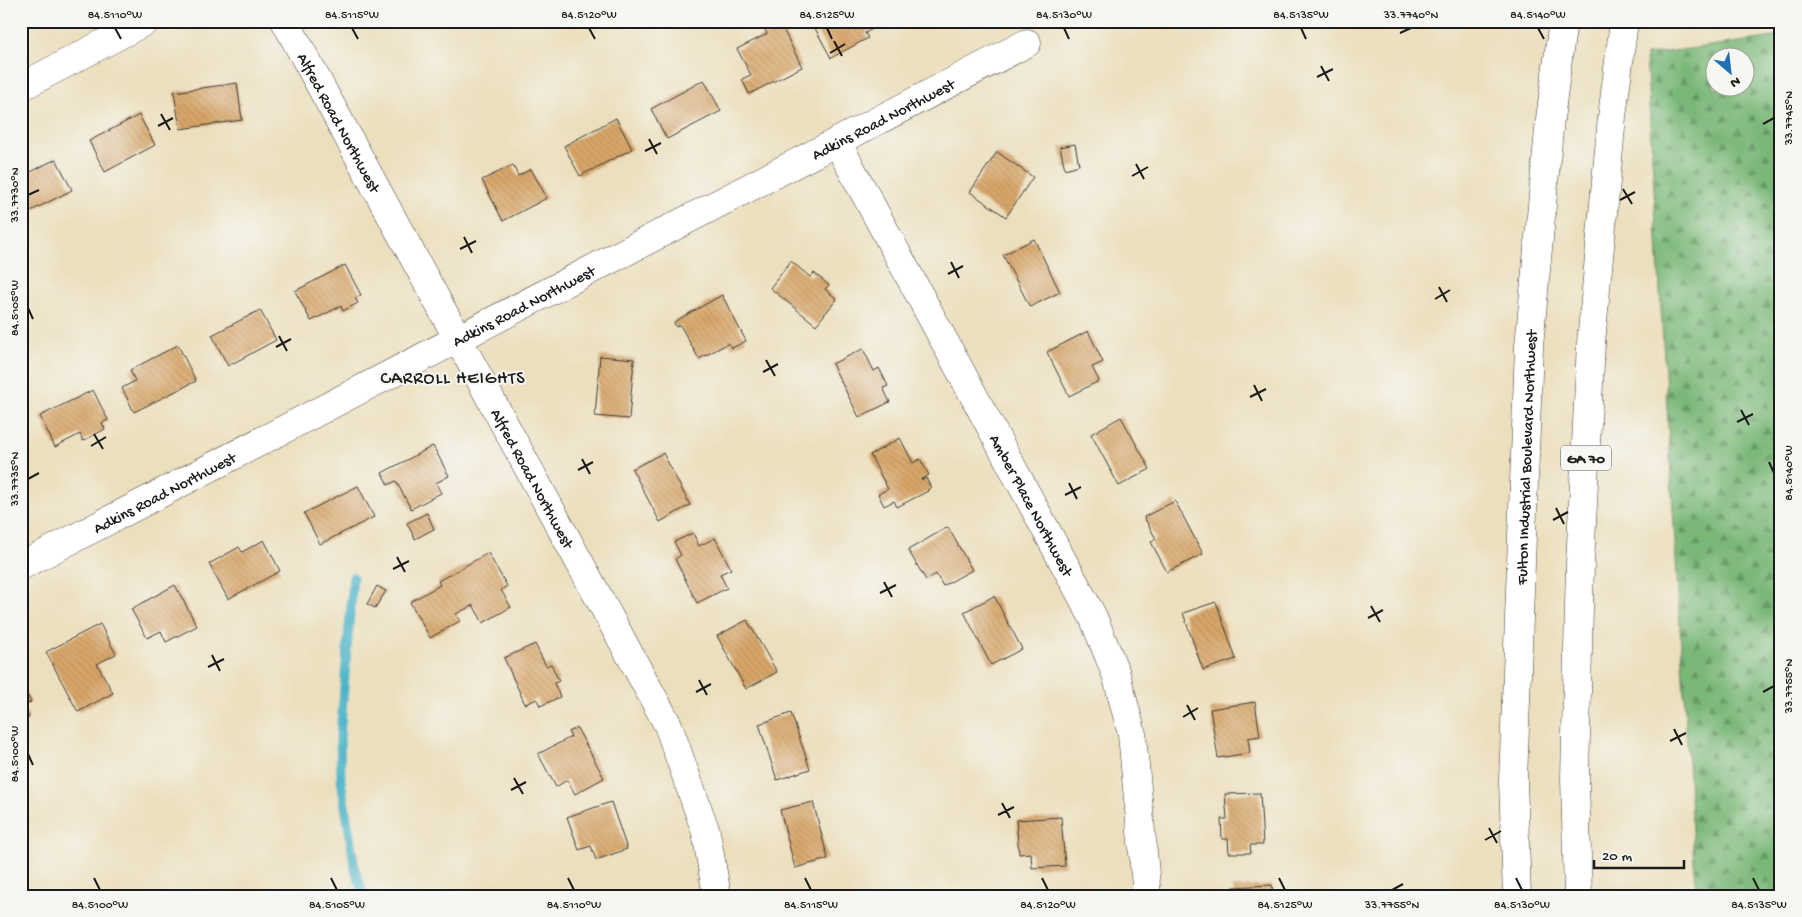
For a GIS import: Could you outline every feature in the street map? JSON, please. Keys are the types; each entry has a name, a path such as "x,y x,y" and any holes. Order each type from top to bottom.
{"street":[{"path":"21,87 146,21"},
{"name":"Alfred Road Northwest","path":"285,21 668,726 706,832 717,896"},
{"name":"Fulton Industrial Boulevard Northwest","path":"1517,896 1513,781 1530,346 1550,119 1563,21"},
{"name":"GA 70","path":"1578,896 1575,778 1580,564 1591,343 1612,116 1624,21"},
{"name":"Adkins Road Northwest","path":"21,566 1026,44"},
{"name":"Amber Place Northwest","path":"838,142 1093,617 1116,674 1132,734 1147,896"}],"green space":[{"path":"1781,36 1781,896 1696,896 1646,55"}],"building":[{"path":"765,21 779,21 802,67 749,94 742,79 751,75 737,49 767,34 762,23"},
{"path":"811,21 883,21 884,23 865,33 868,38 831,58"},
{"path":"704,80 721,111 667,139 651,109"},
{"path":"237,83 242,120 180,129 174,92"},
{"path":"139,115 155,145 105,172 89,141"},
{"path":"616,118 632,149 580,176 564,146"},
{"path":"1075,144 1079,165 1065,169 1060,147"},
{"path":"997,152 1033,177 1006,217 970,192"},
{"path":"56,159 72,190 21,216 21,177"},
{"path":"513,165 518,176 531,169 547,198 503,221 482,180"},
{"path":"1034,239 1060,292 1030,307 1003,255"},
{"path":"791,261 810,277 814,273 829,285 825,289 837,299 816,325 770,288"},
{"path":"345,265 361,295 355,298 358,303 343,311 341,306 311,321 295,291"},
{"path":"722,295 746,341 732,348 729,343 699,359 680,325 676,327 674,322"},
{"path":"260,310 276,340 228,366 212,335"},
{"path":"1088,331 1103,362 1092,367 1099,381 1069,396 1047,352"},
{"path":"178,345 196,381 134,412 122,388 135,381 130,370"},
{"path":"863,349 874,371 879,368 888,386 883,388 890,402 859,417 832,364"},
{"path":"600,356 634,359 629,419 595,416"},
{"path":"93,390 108,420 102,423 105,429 83,441 80,434 55,447 40,416"},
{"path":"1121,417 1150,469 1119,486 1091,434"},
{"path":"900,438 913,463 920,459 929,475 921,479 926,478 931,488 897,507 894,501 884,506 878,494 888,489 870,455"},
{"path":"433,446 449,476 436,483 441,493 411,509 396,481 388,485 382,473"},
{"path":"663,453 690,505 660,522 632,469"},
{"path":"358,486 374,517 320,544 304,513"},
{"path":"1175,501 1203,554 1167,572 1151,542 1156,539 1144,517"},
{"path":"427,513 434,529 415,539 407,523"},
{"path":"948,527 972,570 943,586 936,574 926,580 908,550"},
{"path":"693,533 699,546 715,538 731,569 720,574 727,588 697,603 675,559 681,555 674,542"},
{"path":"264,540 280,571 228,599 209,564 239,547 242,552"},
{"path":"488,553 507,586 501,590 511,607 483,623 473,605 456,614 460,621 430,638 410,602 440,585 438,581"},
{"path":"175,585 197,626 166,642 161,631 147,638 131,609"},
{"path":"377,586 386,591 375,608 367,604"},
{"path":"994,596 1022,649 991,665 964,612"},
{"path":"1216,602 1236,659 1203,670 1183,613"},
{"path":"747,620 777,672 746,689 717,636"},
{"path":"100,624 116,654 97,664 113,693 78,712 46,652"},
{"path":"535,644 546,666 551,664 559,681 554,683 560,697 540,706 537,699 525,704 504,658"},
{"path":"21,684 31,702 23,706 29,718 21,722"},
{"path":"1255,702 1260,736 1248,738 1250,753 1218,758 1210,709"},
{"path":"791,713 810,769 777,780 759,724"},
{"path":"577,728 604,778 575,794 567,780 556,787 538,754 571,737 568,732"},
{"path":"1260,793 1263,845 1250,845 1251,853 1229,853 1228,839 1222,839 1221,819 1227,819 1225,794"},
{"path":"611,802 627,849 596,860 591,846 579,850 567,817"},
{"path":"813,802 828,859 795,868 780,810"},
{"path":"1061,817 1065,866 1032,868 1031,853 1019,854 1016,820"},
{"path":"1272,885 1273,896 1234,896 1233,887"}],"waterway":[{"path":"353,577 340,737 341,780 355,869 364,896"}],"district":[{"name":"CARROLL HEIGHTS","path":"453,377"}]}
